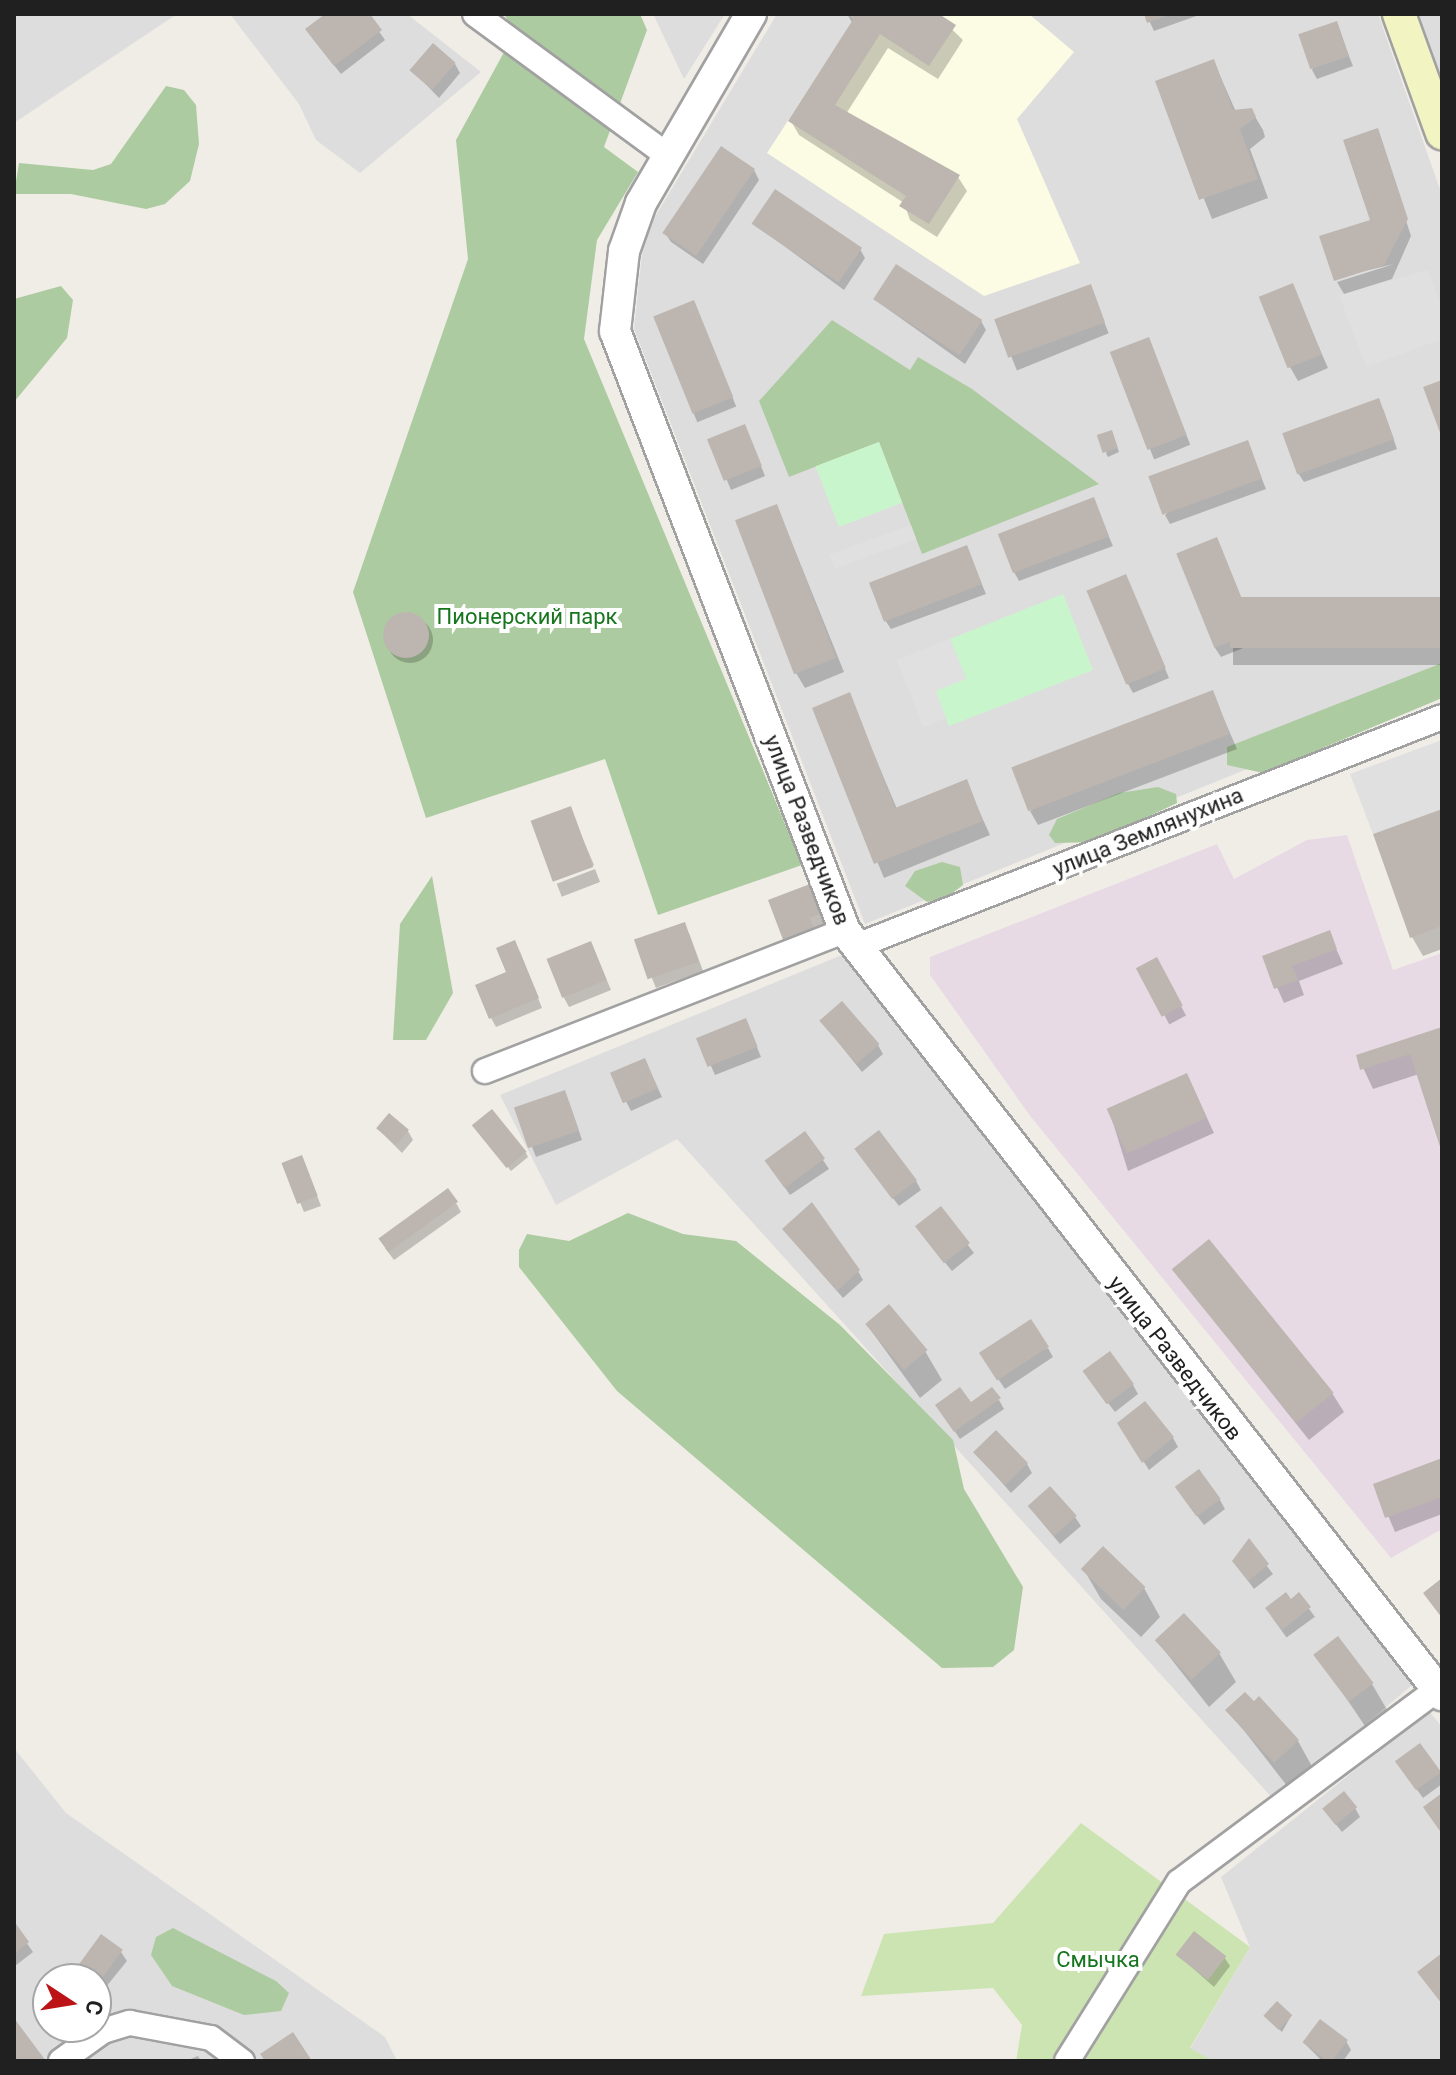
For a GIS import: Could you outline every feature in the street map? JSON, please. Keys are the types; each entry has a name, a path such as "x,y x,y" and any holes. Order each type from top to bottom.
{"main road":[{"path":"1399,14 1442,133"}],"street":[{"path":"475,14 664,153"},
{"name":"улица Разведчиков","path":"751,14 664,153 624,251 615,331 850,939 1440,1693"},
{"name":"улица Землянухина","path":"485,1071 850,939 1442,717"},
{"path":"1067,2061 1179,1882 1440,1693"},
{"path":"61,2061 103,2031 130,2023 211,2038 242,2061"}],"shaded area":[{"path":"14,14 177,14 14,123"},
{"path":"230,14 407,14 481,72 360,173 316,140 299,104"},
{"path":"653,14 725,14 684,79"},
{"path":"777,14 1378,14 1442,195 1442,690 865,924 634,329 644,235"},
{"path":"848,14 1029,14 1074,52 1017,119 1080,263 984,296 767,153 854,19"},
{"path":"1415,14 1442,14 1442,88"},
{"path":"1428,270 1442,307 1442,339 1366,367 1339,295"},
{"path":"911,525 916,539 834,569 829,555"},
{"path":"950,639 966,679 936,691 946,718 923,727 897,660"},
{"path":"1442,740 1442,809 1373,834 1350,774"},
{"path":"1347,835 1393,970 1442,953 1442,1529 1391,1558 1031,1117 930,975 930,957 1217,844 1234,879 1307,840"},
{"path":"842,955 1412,1685 1275,1801 677,1139 556,1205 500,1095"},
{"path":"1429,1711 1442,1727 1442,2061 1213,2061 1190,2049 1250,1947 1221,1877"},
{"path":"14,1748 66,1813 385,2037 397,2061 14,2061"}],"green space":[{"name":"Пионерский парк","path":"504,14 640,14 647,30 604,147 638,172 597,240 584,339 802,865 658,915 605,759 426,818 353,592 468,259 456,140 515,32"},
{"path":"166,86 184,90 196,105 199,144 190,181 165,204 146,209 71,194 14,194 19,163 93,170 111,164"},
{"path":"61,286 73,300 67,338 14,402 14,299"},
{"path":"832,320 910,370 918,357 972,389 1099,484 922,554 879,442 789,477 759,401"},
{"path":"879,442 902,503 839,527 816,466"},
{"path":"1063,594 1093,670 949,726 935,691 966,678 950,639"},
{"path":"1442,663 1442,698 1263,773 1227,765 1227,747"},
{"path":"1158,787 1176,794 1177,803 1094,842 1055,843 1049,835 1057,819 1119,793"},
{"path":"942,862 960,867 963,885 946,898 927,902 905,886 915,871"},
{"path":"432,876 453,993 426,1040 393,1040 400,924"},
{"path":"628,1213 683,1234 736,1241 840,1325 953,1440 964,1489 1023,1587 1014,1650 993,1667 942,1668 617,1391 519,1267 519,1250 527,1234 569,1241"},
{"name":"Смычка","path":"1081,1823 1250,1947 1190,2048 1213,2061 1016,2061 1022,2025 993,1988 861,1996 884,1934 993,1923"},
{"path":"173,1928 276,1981 289,1993 281,2011 244,2015 172,1986 151,1955 156,1937"}],"building":[{"path":"325,14 370,14 382,30 334,66 305,29"},
{"path":"848,14 939,14 956,25 929,66 880,34 835,105 960,175 929,224 899,206 906,196 788,121 854,18"},
{"path":"1144,14 1171,14 1147,23"},
{"path":"1337,21 1349,56 1310,69 1298,34"},
{"path":"433,43 456,63 432,90 409,70"},
{"path":"1214,59 1233,110 1252,108 1256,117 1240,129 1258,179 1199,200 1155,81"},
{"path":"1378,128 1408,219 1384,265 1334,281 1319,236 1370,220 1343,140"},
{"path":"721,146 755,169 696,256 662,233"},
{"path":"775,189 862,248 839,283 752,224"},
{"path":"896,264 982,320 960,355 873,299"},
{"path":"1293,283 1322,354 1288,368 1259,297"},
{"path":"1091,284 1105,323 1008,358 994,319"},
{"path":"694,300 733,397 693,414 653,316"},
{"path":"1149,337 1187,435 1147,450 1110,352"},
{"path":"1442,380 1442,438 1423,387"},
{"path":"1379,398 1394,439 1297,475 1282,433"},
{"path":"745,424 762,466 724,481 707,439"},
{"path":"1112,430 1118,448 1103,453 1097,435"},
{"path":"1248,440 1262,479 1162,515 1148,476"},
{"path":"1094,497 1109,536 1013,573 998,534"},
{"path":"777,504 836,658 794,674 735,520"},
{"path":"1217,537 1255,632 1214,648 1176,553"},
{"path":"967,545 982,584 884,622 869,583"},
{"path":"1126,574 1166,668 1126,685 1086,591"},
{"path":"1230,597 1442,597 1442,648 1230,648"},
{"path":"406,612 422,619 429,635 422,651 406,658 390,651 383,635 390,619"},
{"path":"1213,690 1230,734 1028,811 1011,767"},
{"path":"850,692 895,808 967,779 983,821 874,864 812,708"},
{"path":"571,806 593,867 553,882 531,821"},
{"path":"1442,809 1442,926 1410,938 1373,834"},
{"path":"810,884 822,913 810,918 816,933 785,945 768,900"},
{"path":"685,922 699,962 648,979 634,940"},
{"path":"1330,930 1337,949 1292,966 1298,980 1274,989 1262,956"},
{"path":"515,940 539,998 489,1019 475,985 506,972 496,948"},
{"path":"591,941 607,980 562,998 546,959"},
{"path":"1157,957 1183,1006 1162,1017 1136,968"},
{"path":"842,1001 879,1044 857,1064 819,1021"},
{"path":"746,1018 758,1047 708,1067 696,1038"},
{"path":"1442,1027 1441,1150 1410,1054 1360,1070 1356,1055"},
{"path":"645,1058 658,1088 623,1103 610,1073"},
{"path":"1187,1073 1207,1118 1127,1154 1107,1109"},
{"path":"565,1090 579,1131 528,1148 514,1108"},
{"path":"492,1109 527,1152 506,1168 472,1125"},
{"path":"389,1113 409,1130 396,1145 376,1128"},
{"path":"879,1130 917,1180 892,1199 854,1149"},
{"path":"805,1131 825,1159 785,1188 765,1160"},
{"path":"302,1155 318,1196 297,1204 281,1163"},
{"path":"448,1188 458,1202 388,1252 378,1239"},
{"path":"812,1202 860,1270 837,1291 782,1229"},
{"path":"941,1206 970,1243 944,1263 915,1226"},
{"path":"1209,1239 1334,1393 1296,1423 1172,1269"},
{"path":"889,1304 928,1350 904,1370 865,1324"},
{"path":"1031,1319 1049,1347 997,1380 979,1353"},
{"path":"1110,1351 1134,1384 1107,1404 1082,1371"},
{"path":"960,1387 971,1402 992,1387 1001,1398 954,1432 935,1405"},
{"path":"1145,1401 1174,1437 1142,1463 1117,1423"},
{"path":"996,1430 1028,1463 1005,1485 973,1452"},
{"path":"1442,1458 1442,1497 1385,1518 1373,1484"},
{"path":"1199,1469 1221,1499 1196,1517 1175,1487"},
{"path":"1050,1486 1077,1516 1054,1536 1028,1506"},
{"path":"1249,1538 1269,1564 1248,1581 1232,1561"},
{"path":"1103,1546 1145,1587 1123,1610 1081,1569"},
{"path":"1442,1578 1442,1618 1423,1593"},
{"path":"1286,1592 1291,1599 1299,1592 1311,1607 1282,1630 1265,1608"},
{"path":"1184,1613 1221,1652 1192,1680 1155,1640"},
{"path":"1338,1636 1374,1683 1349,1702 1313,1655"},
{"path":"1245,1692 1254,1701 1259,1696 1299,1740 1274,1763 1225,1710"},
{"path":"1420,1743 1441,1772 1416,1790 1395,1761"},
{"path":"1344,1791 1357,1807 1335,1825 1322,1809"},
{"path":"1442,1793 1442,1834 1423,1807"},
{"path":"14,1921 29,1942 14,1954"},
{"path":"1194,1931 1226,1956 1208,1980 1176,1955"},
{"path":"101,1934 123,1950 112,1965 80,1963"},
{"path":"1442,1953 1442,2004 1417,1972"},
{"path":"1277,2001 1292,2015 1279,2030 1263,2016"},
{"path":"14,2018 46,2061 14,2061"},
{"path":"1320,2019 1348,2040 1332,2061 1328,2061 1303,2042"},
{"path":"293,2032 312,2061 265,2061 260,2054"}]}
